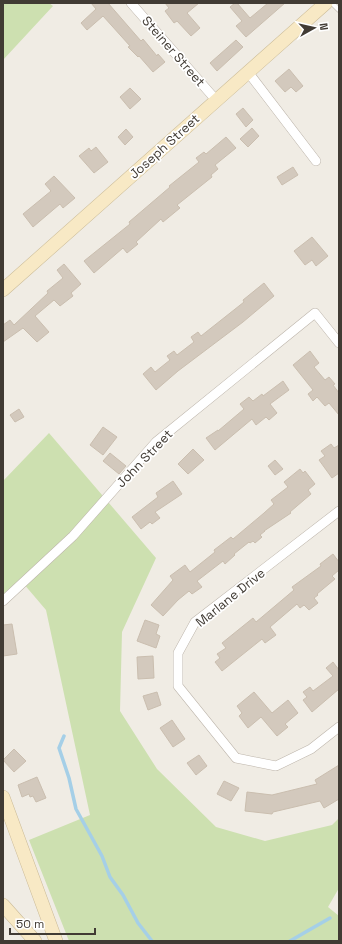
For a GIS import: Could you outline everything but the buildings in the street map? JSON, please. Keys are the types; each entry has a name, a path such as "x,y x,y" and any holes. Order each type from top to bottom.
{"street":[{"name":"Steiner Street","path":"131,3 216,100"},
{"name":"Joseph Street","path":"3,290 326,3"},
{"path":"248,72 316,161"},
{"name":"John Street","path":"3,601 73,536 156,442 315,312 339,343"},
{"name":"Marlane Drive","path":"339,512 195,622 178,653 178,686 236,758 276,766 311,749 339,727"},
{"path":"3,797 56,941"},
{"path":"3,905 35,941"}],"lane":[{"path":"332,3 339,10"}],"green space":[{"path":"3,3 49,3 53,6 3,60"},
{"path":"49,433 156,558 122,632 120,711 157,769 216,827 265,841 332,825 339,818 339,888 328,907 339,916 339,941 69,941 29,840 90,815 46,610 23,583 3,601 3,481"}],"waterway":[{"path":"64,736 59,748 69,778 76,809 102,856 110,877 123,895 138,923 152,941"},
{"path":"290,941 330,918"}]}
